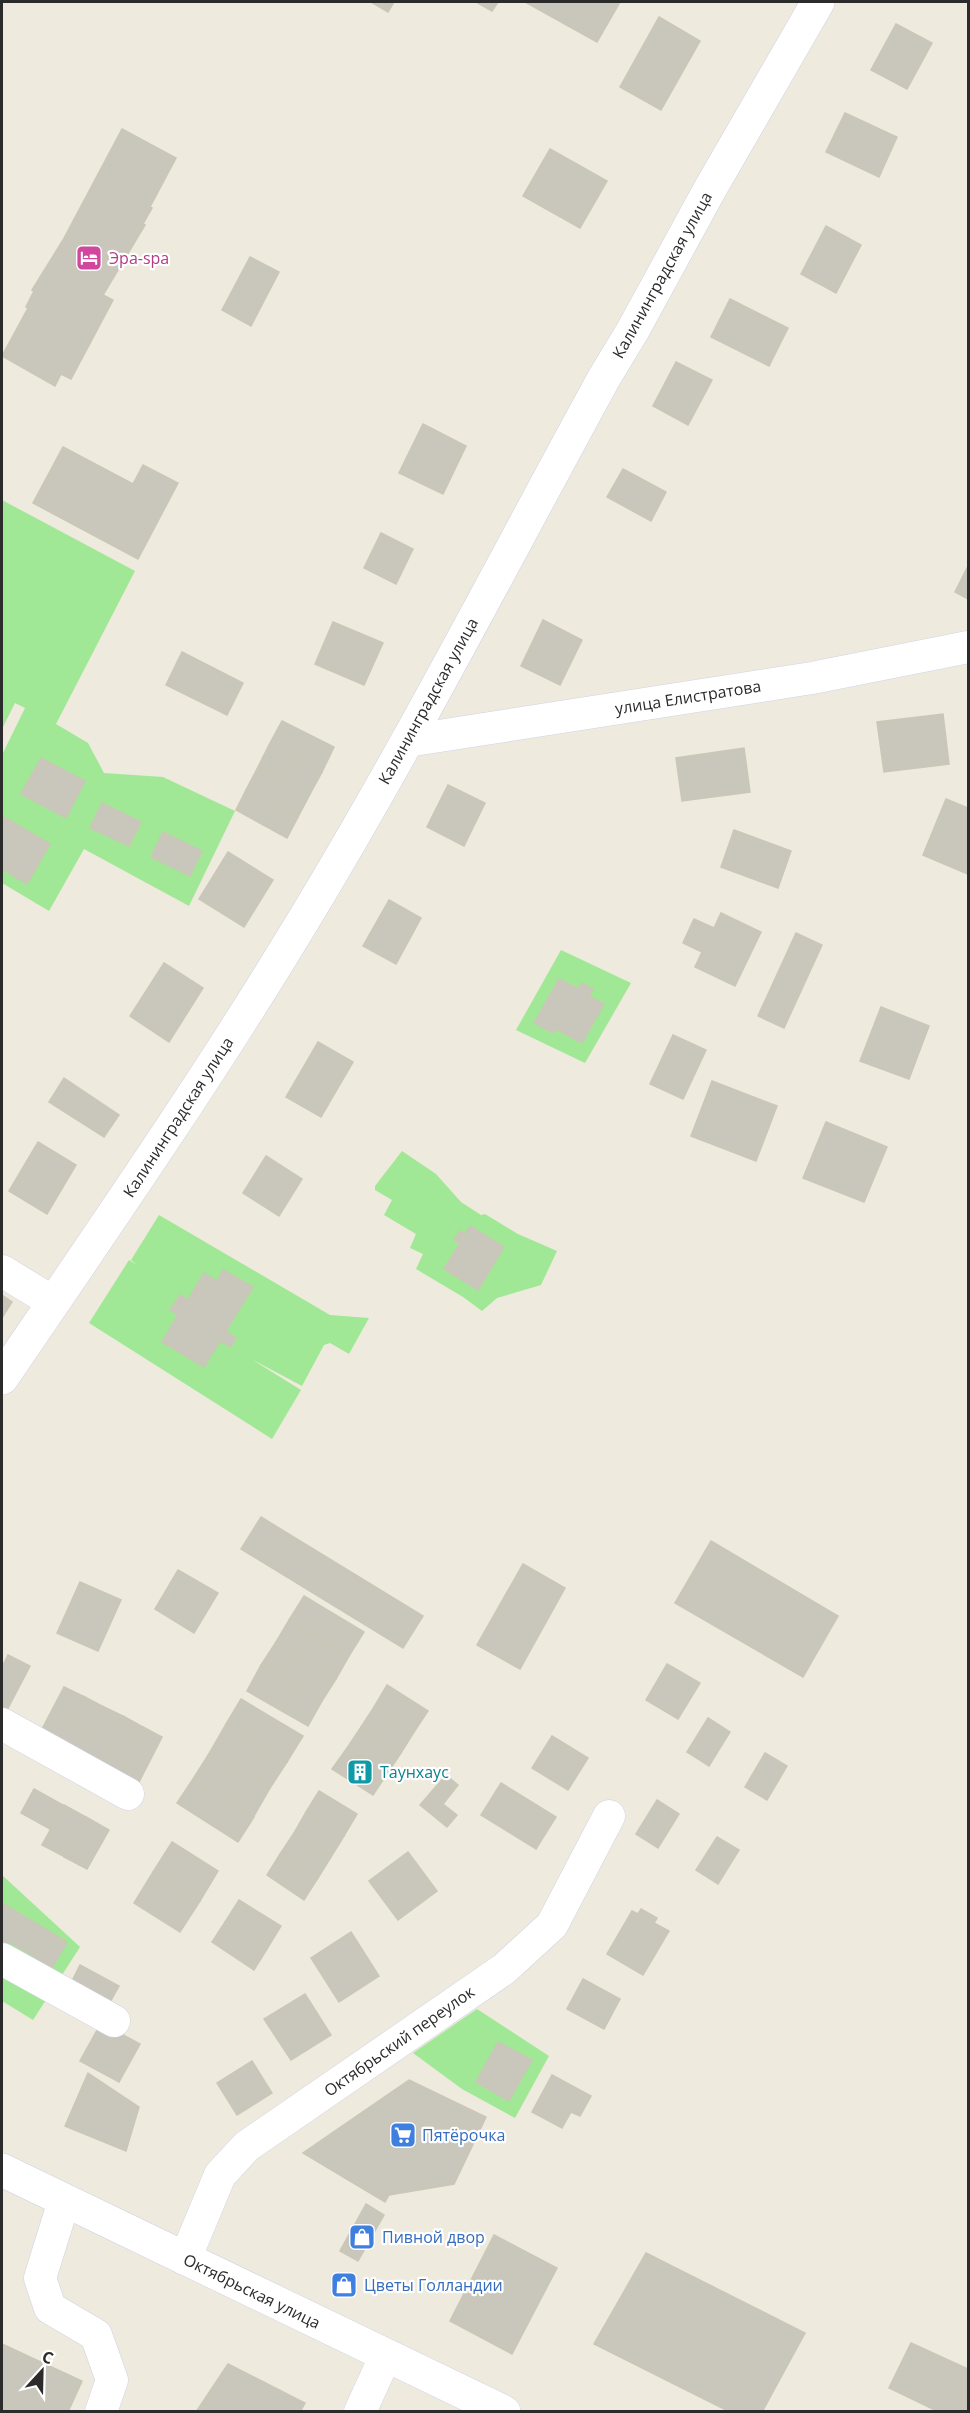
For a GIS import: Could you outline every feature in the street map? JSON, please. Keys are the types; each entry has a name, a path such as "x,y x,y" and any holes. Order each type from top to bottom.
{"street":[{"name":"Калининградская улица","path":"2,1378 139,1179 285,951 407,741 604,378 818,2"},
{"name":"улица Елистратова","path":"407,741 812,678 969,647"},
{"path":"2,1270 53,1302"},
{"path":"2,1724 128,1794"},
{"name":"Октябрьский переулок","path":"185,2259 220,2175 247,2146 504,1970 552,1925 609,1816"},
{"path":"2,1959 114,2021"},
{"name":"Октябрьская улица","path":"2,2170 504,2412"},
{"path":"64,2201 40,2278 50,2308 96,2335 112,2380 101,2412"},
{"path":"360,2412 386,2355"}],"green space":[{"path":"2,500 135,571 56,724 88,743 104,773 163,777 235,811 189,906 84,849 49,911 2,883 2,755 25,708 15,703 2,729"},
{"path":"561,950 631,983 585,1063 516,1030"},
{"path":"402,1151 436,1174 461,1202 481,1215 485,1214 518,1234 557,1251 541,1285 497,1298 482,1311 416,1269 423,1254 410,1248 416,1234 384,1215 392,1200 375,1190 375,1186"},
{"path":"159,1215 330,1315 369,1318 349,1354 330,1343 324,1345 302,1386 251,1359 301,1390 272,1439 89,1323 129,1260 137,1265 131,1260"},
{"path":"2,1875 80,1947 33,2020 2,2001"},
{"path":"477,2009 549,2056 515,2118 462,2089 413,2053"}],"building":[{"path":"371,2 394,2 388,12"},
{"path":"476,2 498,2 492,11"},
{"path":"528,2 620,2 597,42"},
{"path":"659,17 700,41 661,110 620,87"},
{"path":"896,24 932,43 907,89 871,70"},
{"path":"845,113 897,137 879,177 826,152"},
{"name":"Эра-spa","path":"122,129 176,158 150,207 152,208 143,224 145,225 103,295 113,300 71,379 61,374 55,386 2,356 28,308 26,307 34,291 32,290 63,240"},
{"path":"550,149 607,181 580,228 523,196"},
{"path":"826,226 861,245 836,293 801,274"},
{"path":"250,257 279,272 251,326 222,310"},
{"path":"730,299 788,328 769,366 711,337"},
{"path":"676,362 712,380 688,425 653,406"},
{"path":"423,424 466,446 443,494 399,473"},
{"path":"63,447 133,484 143,465 178,483 138,559 33,503"},
{"path":"623,469 666,492 651,521 607,497"},
{"path":"381,533 413,549 396,584 364,568"},
{"path":"968,566 968,599 955,592"},
{"path":"543,620 582,640 560,685 521,666"},
{"path":"333,622 383,643 364,685 315,664"},
{"path":"182,652 243,683 227,715 166,685"},
{"path":"943,714 949,764 884,772 877,722"},
{"path":"282,721 334,747 322,772 269,745"},
{"path":"269,745 322,772 310,794 258,767"},
{"path":"744,748 750,792 682,801 676,758"},
{"path":"41,758 85,781 66,818 21,794"},
{"path":"258,767 310,794 298,817 246,790"},
{"path":"448,785 485,803 464,846 427,827"},
{"path":"246,790 298,817 287,838 236,810"},
{"path":"946,799 968,808 968,874 923,855"},
{"path":"102,803 141,822 129,846 90,828"},
{"path":"4,817 50,844 27,884 2,869 2,821"},
{"path":"734,830 791,851 778,888 721,867"},
{"path":"163,832 202,851 190,876 151,857"},
{"path":"228,852 273,880 244,927 199,899"},
{"path":"389,900 421,918 396,964 363,946"},
{"path":"721,913 761,932 735,986 695,967 702,952 683,943 694,919 714,928"},
{"path":"796,933 822,945 784,1028 758,1016"},
{"path":"164,963 203,988 169,1042 130,1016"},
{"path":"559,979 578,989 582,983 593,989 589,996 604,1004 582,1043 556,1029 553,1033 534,1023"},
{"path":"881,1007 929,1026 909,1079 860,1061"},
{"path":"673,1035 706,1050 683,1099 650,1084"},
{"path":"318,1042 353,1062 321,1117 286,1097"},
{"path":"64,1078 119,1115 104,1137 49,1102"},
{"path":"712,1081 777,1106 756,1161 691,1136"},
{"path":"826,1122 887,1147 864,1202 803,1178"},
{"path":"38,1142 76,1165 47,1214 9,1191"},
{"path":"266,1156 302,1179 279,1216 243,1193"},
{"path":"470,1226 504,1247 478,1290 444,1269 460,1243 454,1240 460,1231 465,1234"},
{"path":"223,1270 253,1287 226,1331 236,1338 231,1347 220,1341 204,1367 162,1342 178,1315 170,1310 180,1295 188,1300 204,1273 217,1281"},
{"path":"2,1295 12,1302 2,1318"},
{"path":"261,1517 423,1616 403,1648 241,1549"},
{"path":"711,1541 838,1616 803,1677 675,1603"},
{"path":"523,1564 565,1588 520,1669 477,1645"},
{"path":"178,1570 218,1593 194,1633 155,1609"},
{"path":"80,1582 121,1600 98,1651 57,1633"},
{"path":"304,1596 364,1632 349,1656 289,1620"},
{"path":"289,1620 349,1656 336,1679 276,1642"},
{"path":"276,1642 336,1679 322,1701 261,1665"},
{"path":"8,1655 30,1666 6,1712 2,1710 2,1667"},
{"path":"667,1664 700,1683 678,1719 646,1700"},
{"path":"261,1665 322,1701 308,1726 247,1691"},
{"path":"387,1685 428,1711 414,1732 374,1707"},
{"path":"64,1687 83,1696 59,1741 41,1731"},
{"path":"83,1696 102,1706 78,1751 59,1741"},
{"path":"241,1699 303,1736 287,1762 226,1724"},
{"path":"102,1706 123,1716 100,1762 78,1751"},
{"path":"374,1707 414,1732 401,1753 361,1727"},
{"path":"123,1716 143,1727 120,1772 100,1762"},
{"path":"708,1718 730,1732 709,1766 687,1752"},
{"path":"226,1724 287,1762 270,1788 210,1752"},
{"path":"143,1727 162,1737 139,1782 120,1772"},
{"path":"361,1727 401,1753 387,1774 347,1748"},
{"path":"552,1736 588,1758 568,1790 532,1768"},
{"name":"Таунхаус","path":"347,1748 387,1774 373,1795 332,1769"},
{"path":"210,1752 270,1788 254,1816 193,1779"},
{"path":"765,1753 787,1766 767,1800 745,1787"},
{"path":"446,1775 458,1785 443,1804 457,1815 447,1827 420,1805"},
{"path":"193,1779 254,1817 238,1842 177,1803"},
{"path":"501,1783 556,1817 536,1849 481,1815"},
{"path":"34,1789 63,1805 50,1829 21,1813"},
{"path":"319,1791 357,1814 344,1836 306,1812"},
{"path":"657,1800 679,1814 658,1848 636,1834"},
{"path":"64,1805 86,1817 65,1857 42,1845"},
{"path":"306,1812 344,1836 331,1857 294,1833"},
{"path":"86,1817 109,1830 87,1869 64,1857"},
{"path":"294,1833 331,1857 318,1878 280,1854"},
{"path":"717,1837 739,1850 718,1884 696,1870"},
{"path":"172,1842 218,1871 200,1901 153,1872"},
{"path":"408,1852 437,1891 398,1920 369,1881"},
{"path":"280,1854 318,1878 304,1900 267,1875"},
{"path":"153,1872 200,1901 180,1932 134,1903"},
{"path":"239,1900 281,1926 267,1949 225,1922"},
{"path":"2,1903 67,1942 49,1973 34,1964 37,1958 8,1941 5,1947 2,1945"},
{"path":"641,1909 657,1918 654,1923 669,1931 643,1975 607,1954 632,1911 638,1914"},
{"path":"225,1922 267,1949 254,1970 212,1942"},
{"path":"351,1932 379,1976 339,2002 311,1958"},
{"path":"80,1965 119,1986 104,2013 67,1991"},
{"path":"583,1979 620,1999 604,2029 567,2009"},
{"path":"305,1994 331,2035 291,2060 264,2019"},
{"path":"101,2023 140,2044 119,2082 80,2061"},
{"path":"498,2042 532,2060 509,2101 476,2082"},
{"path":"252,2061 272,2093 237,2115 217,2083"},
{"path":"88,2073 139,2107 126,2151 65,2126"},
{"path":"552,2075 591,2096 580,2116 571,2112 562,2128 532,2112"},
{"name":"Пятёрочка","path":"409,2080 486,2117 454,2184 389,2195 385,2202 303,2153"},
{"path":"366,2204 384,2215 358,2261 340,2251"},
{"path":"494,2235 557,2268 512,2354 450,2321"},
{"path":"646,2253 805,2333 762,2412 730,2412 594,2344"},
{"path":"911,2343 968,2369 968,2412 939,2412 889,2388"},
{"path":"2,2344 82,2381 68,2412 2,2412"},
{"path":"228,2364 305,2403 300,2412 196,2412"}],"place":[{"name":"Эра-spa","path":"89,258"},
{"name":"Таунхаус","path":"360,1772"},
{"name":"Пятёрочка","path":"403,2135"},
{"name":"Пивной двор","path":"362,2237"},
{"name":"Цветы Голландии","path":"344,2285"}]}
